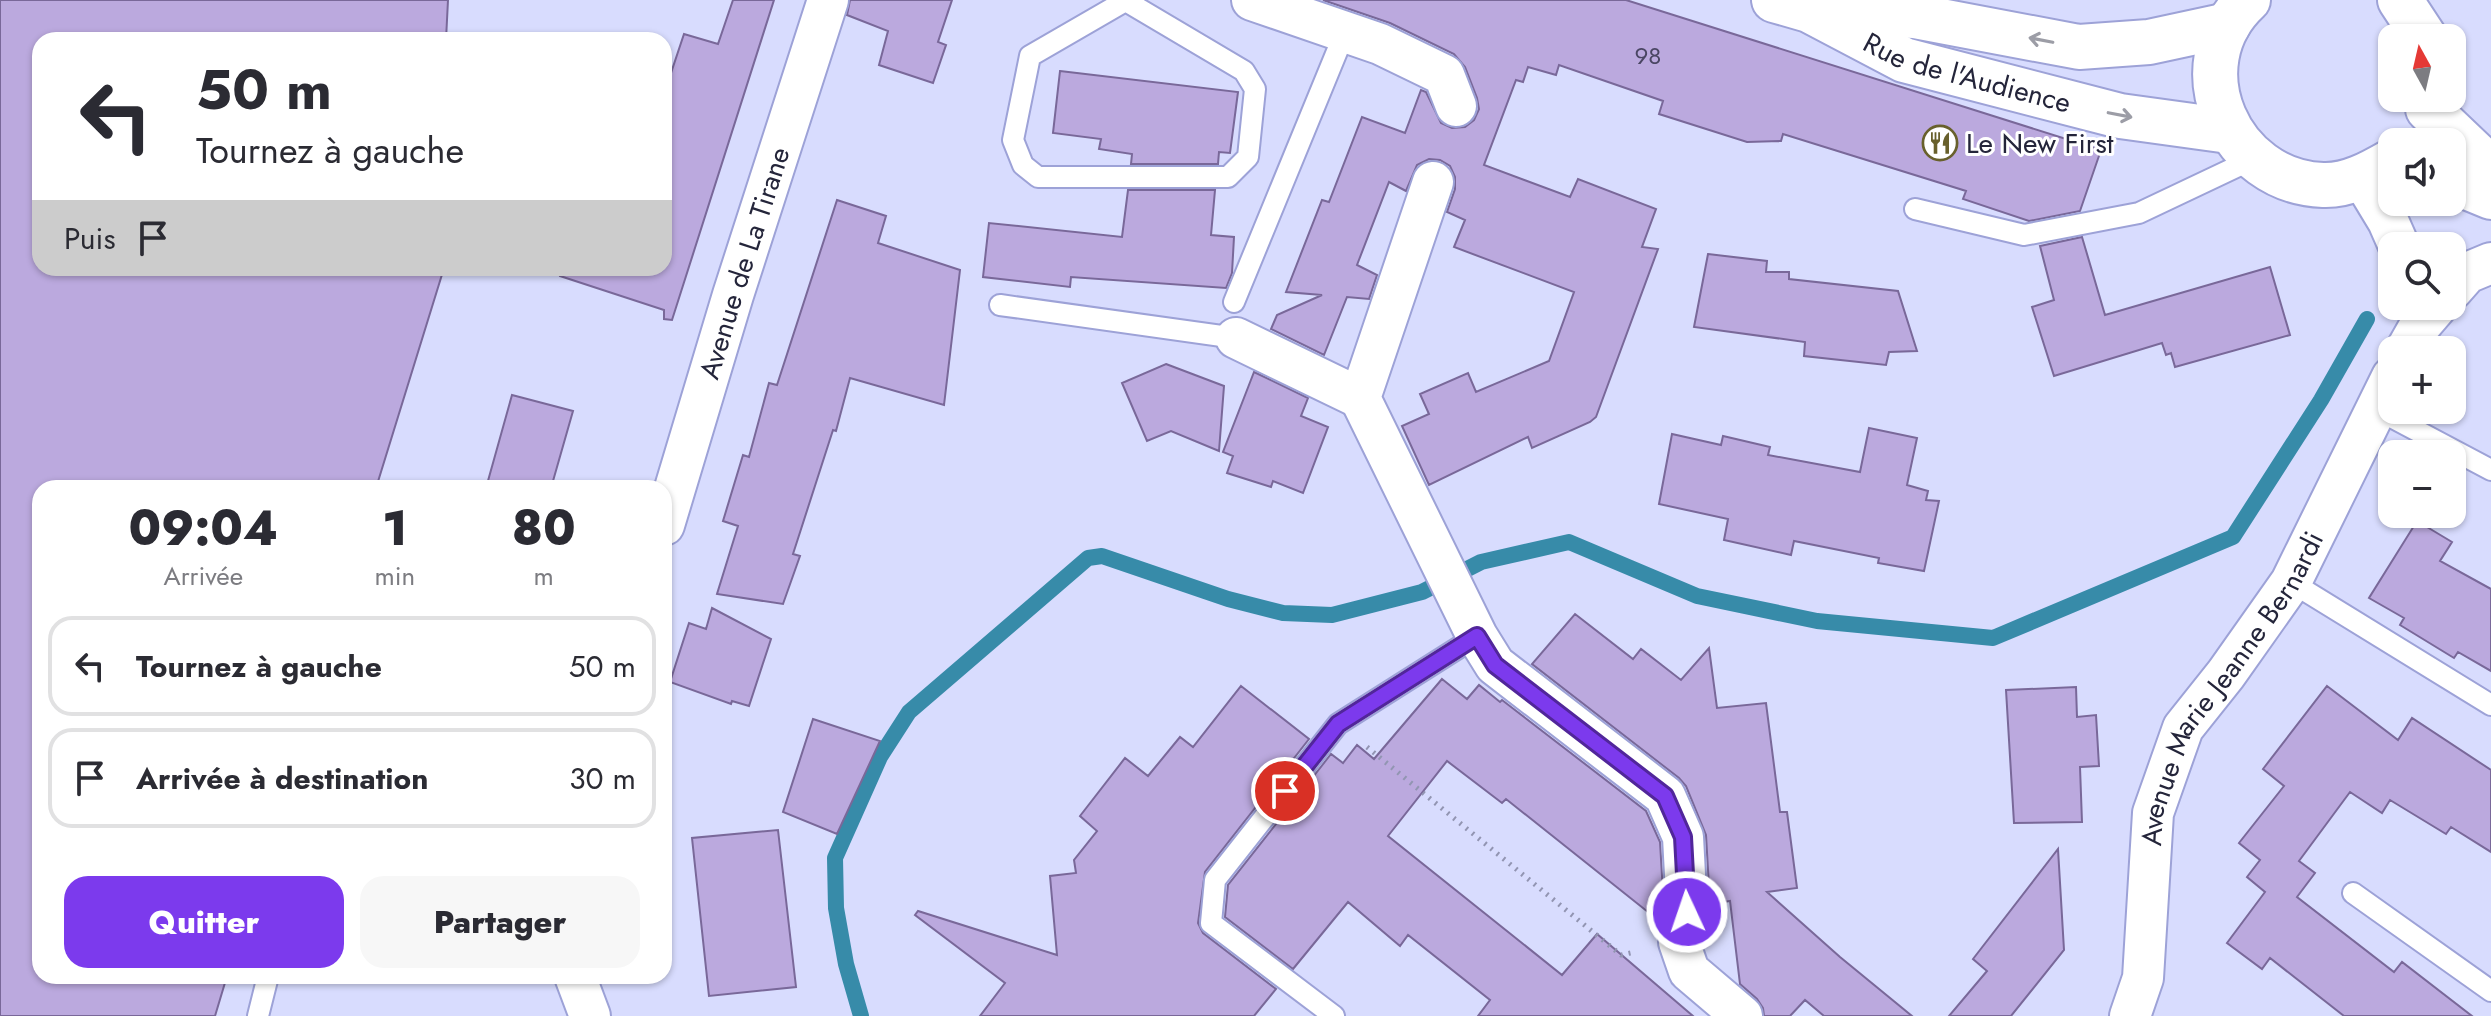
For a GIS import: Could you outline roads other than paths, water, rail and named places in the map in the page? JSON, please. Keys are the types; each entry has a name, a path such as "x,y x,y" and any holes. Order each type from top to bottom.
{"street":[{"name":"Avenue de La Tirane","path":"672,498 733,295 828,0"},
{"path":"1252,0 1380,44 1444,75 1456,106"},
{"name":"Rue de l'Audience","path":"1791,5 1914,16 2079,47 2149,42 2238,13"},
{"name":"Rue de l'Audience","path":"1791,5 1904,60 2241,145"},
{"path":"2238,13 2218,51 2215,79 2219,105 2241,145 2287,179 2324,185 2377,170 2393,232"},
{"path":"2423,116 2491,169"},
{"path":"1360,398 1433,182"},
{"path":"2466,187 2491,197"},
{"path":"2466,274 2491,263"},
{"path":"1235,320 1360,398 1477,636 1495,665 1665,796 1683,837 1687,912 1679,942 1689,971 1742,1016"},
{"name":"Avenue Marie Jeanne Bernardi","path":"2130,1016 2143,978 2153,813 2183,728 2226,674 2291,582 2378,405"},
{"path":"578,984 590,1016"}],"lane":[{"path":"1125,0 1244,71 1255,89 1248,157 1228,177 1038,177 1023,165 1013,140 1030,56 1125,0"},
{"path":"1000,305 1235,320 1345,32"},
{"path":"1915,209 2024,235 2139,213 2241,145"},
{"path":"2427,424 2491,470"},
{"path":"2291,582 2491,705"},
{"path":"1334,1016 1211,923 1215,880 1338,724 1477,636"},
{"path":"2353,893 2491,991"},
{"path":"258,1016 266,984"}],"waterway":[{"path":"861,1016 846,964 836,908 835,858 880,757 909,712 1088,558 1102,556 1228,599 1283,613 1332,615 1422,592 1481,562 1569,542 1697,596 1817,621 1993,638 2233,537 2321,400 2367,319"}],"place":[{"name":"Le New First","path":"1940,143"}]}
